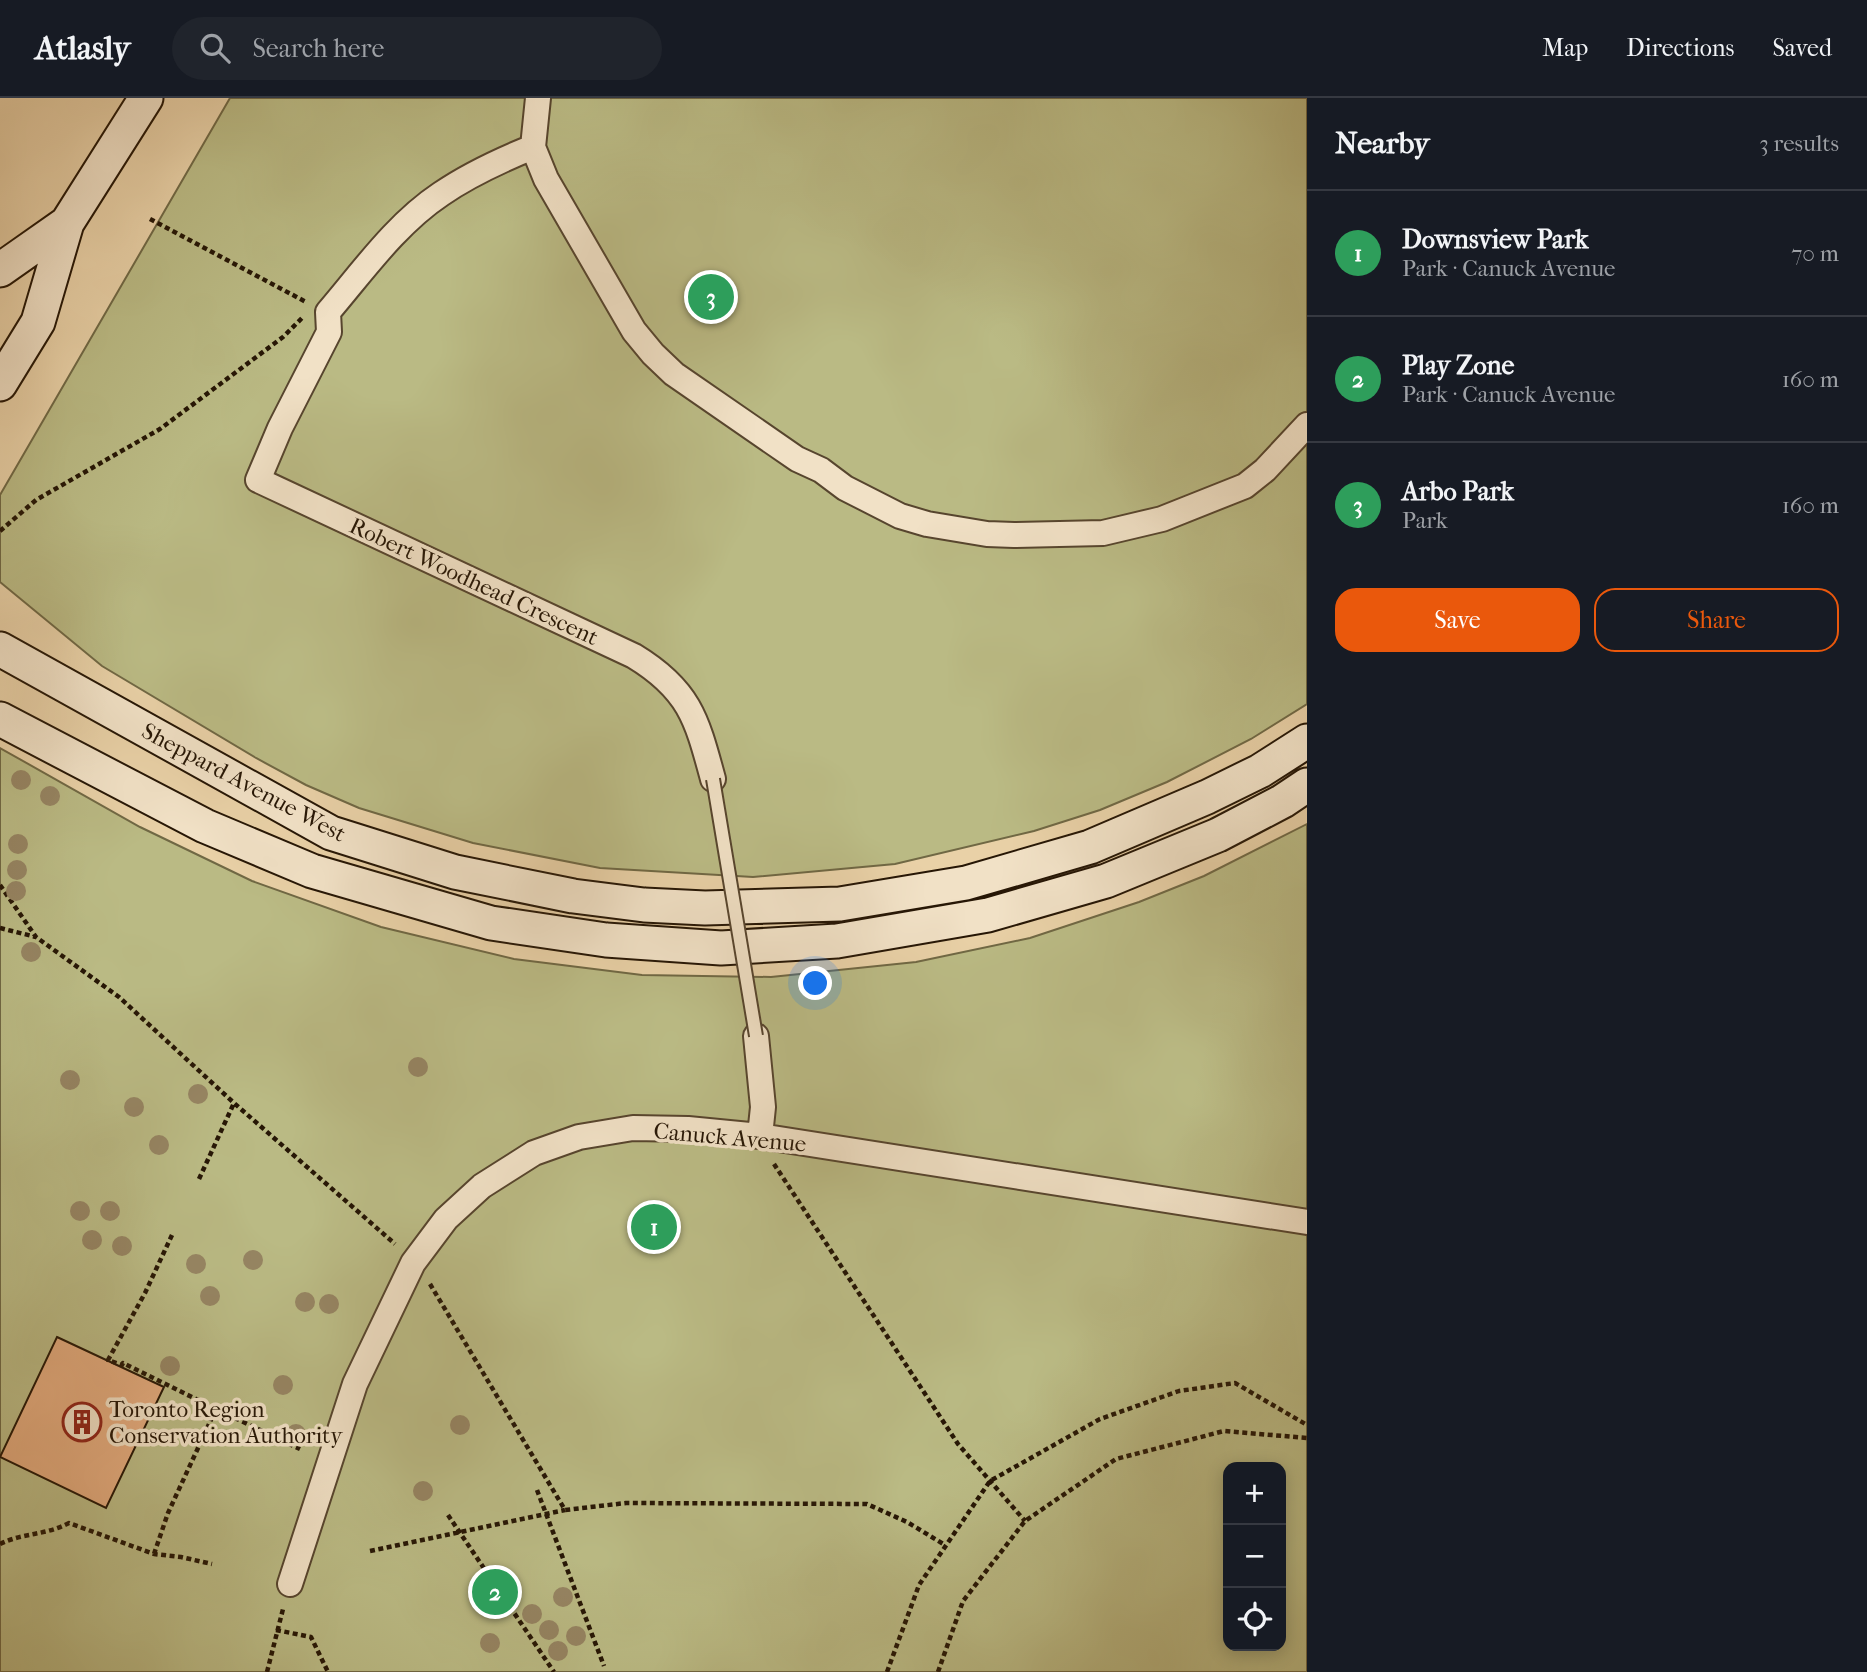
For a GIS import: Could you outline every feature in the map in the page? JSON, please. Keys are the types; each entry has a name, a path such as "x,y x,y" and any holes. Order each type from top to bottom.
{"main road":[{"path":"0,384 38,321 67,223 146,98"},
{"path":"0,270 67,223"},
{"name":"Sheppard Avenue West","path":"0,649 331,833 455,872 573,896 644,905 705,908 840,904 966,883 1090,848 1260,771 1307,741"},
{"name":"Sheppard Avenue West","path":"0,719 205,826 312,871 491,923 607,940 721,948 837,941 988,915 1106,881 1218,835 1283,801 1307,785"}],"street":[{"path":"538,98 533,147 545,179 634,331 653,354 674,374 797,459 821,470 845,488 900,516 927,524 987,534 1103,533 1162,519 1245,486 1265,470 1307,425"},
{"path":"320,309 394,235 440,195 495,162 533,147"},
{"name":"Robert Woodhead Crescent","path":"320,309 329,332 258,480 652,666 670,681 692,713 701,733 713,779"},
{"name":"Robert Woodhead Crescent","path":"756,1036 763,1107 760,1136"},
{"name":"Canuck Avenue","path":"290,1584 355,1384 413,1262 446,1219 482,1186 534,1153 579,1137 633,1128 688,1129 760,1136 1307,1222"}],"lane":[{"name":"Robert Woodhead Crescent","path":"713,779 756,1036"}],"path":[{"path":"0,531 36,500 160,429 320,309 150,219"},
{"path":"1,887 36,937 119,997 234,1103 401,1250"},
{"path":"0,928 36,937"},
{"path":"199,1179 234,1103"},
{"path":"760,1136 773,1164 958,1444 1024,1521"},
{"path":"173,1235 108,1360 122,1365 123,1363 300,1449"},
{"path":"425,1276 565,1510"},
{"path":"887,1672 919,1585 990,1481 1100,1419 1179,1391 1235,1383 1307,1425"},
{"path":"154,1554 168,1513 216,1409"},
{"path":"938,1672 963,1601 1024,1521 1116,1459 1224,1431 1307,1438"},
{"path":"537,1490 604,1666"},
{"path":"370,1551 565,1510 626,1503 867,1504 906,1522 945,1545"},
{"path":"448,1515 554,1672"},
{"path":"0,1544 17,1536 51,1533 69,1523 154,1554 212,1564"},
{"path":"267,1672 290,1584"},
{"path":"276,1630 311,1637 328,1672"}],"green space":[{"path":"230,98 1307,98 1307,704 1251,739 1167,782 1100,810 1034,831 895,864 753,877 600,868 473,843 359,808 306,785 256,758 102,666 0,582 0,495"},
{"path":"0,748 140,827 252,881 381,927 514,959 642,975 771,977 916,962 1030,938 1139,902 1204,876 1307,824 1307,1672 0,1672"}],"building":[{"name":"Toronto Region Conservation Authority","path":"57,1337 164,1387 106,1508 0,1457"}],"place":[{"name":"Arbo Park","path":"711,297"},
{"name":"Downsview Park","path":"654,1227"},
{"name":"Toronto Region Conservation Authority","path":"82,1422"},
{"name":"Play Zone","path":"495,1592"}]}
